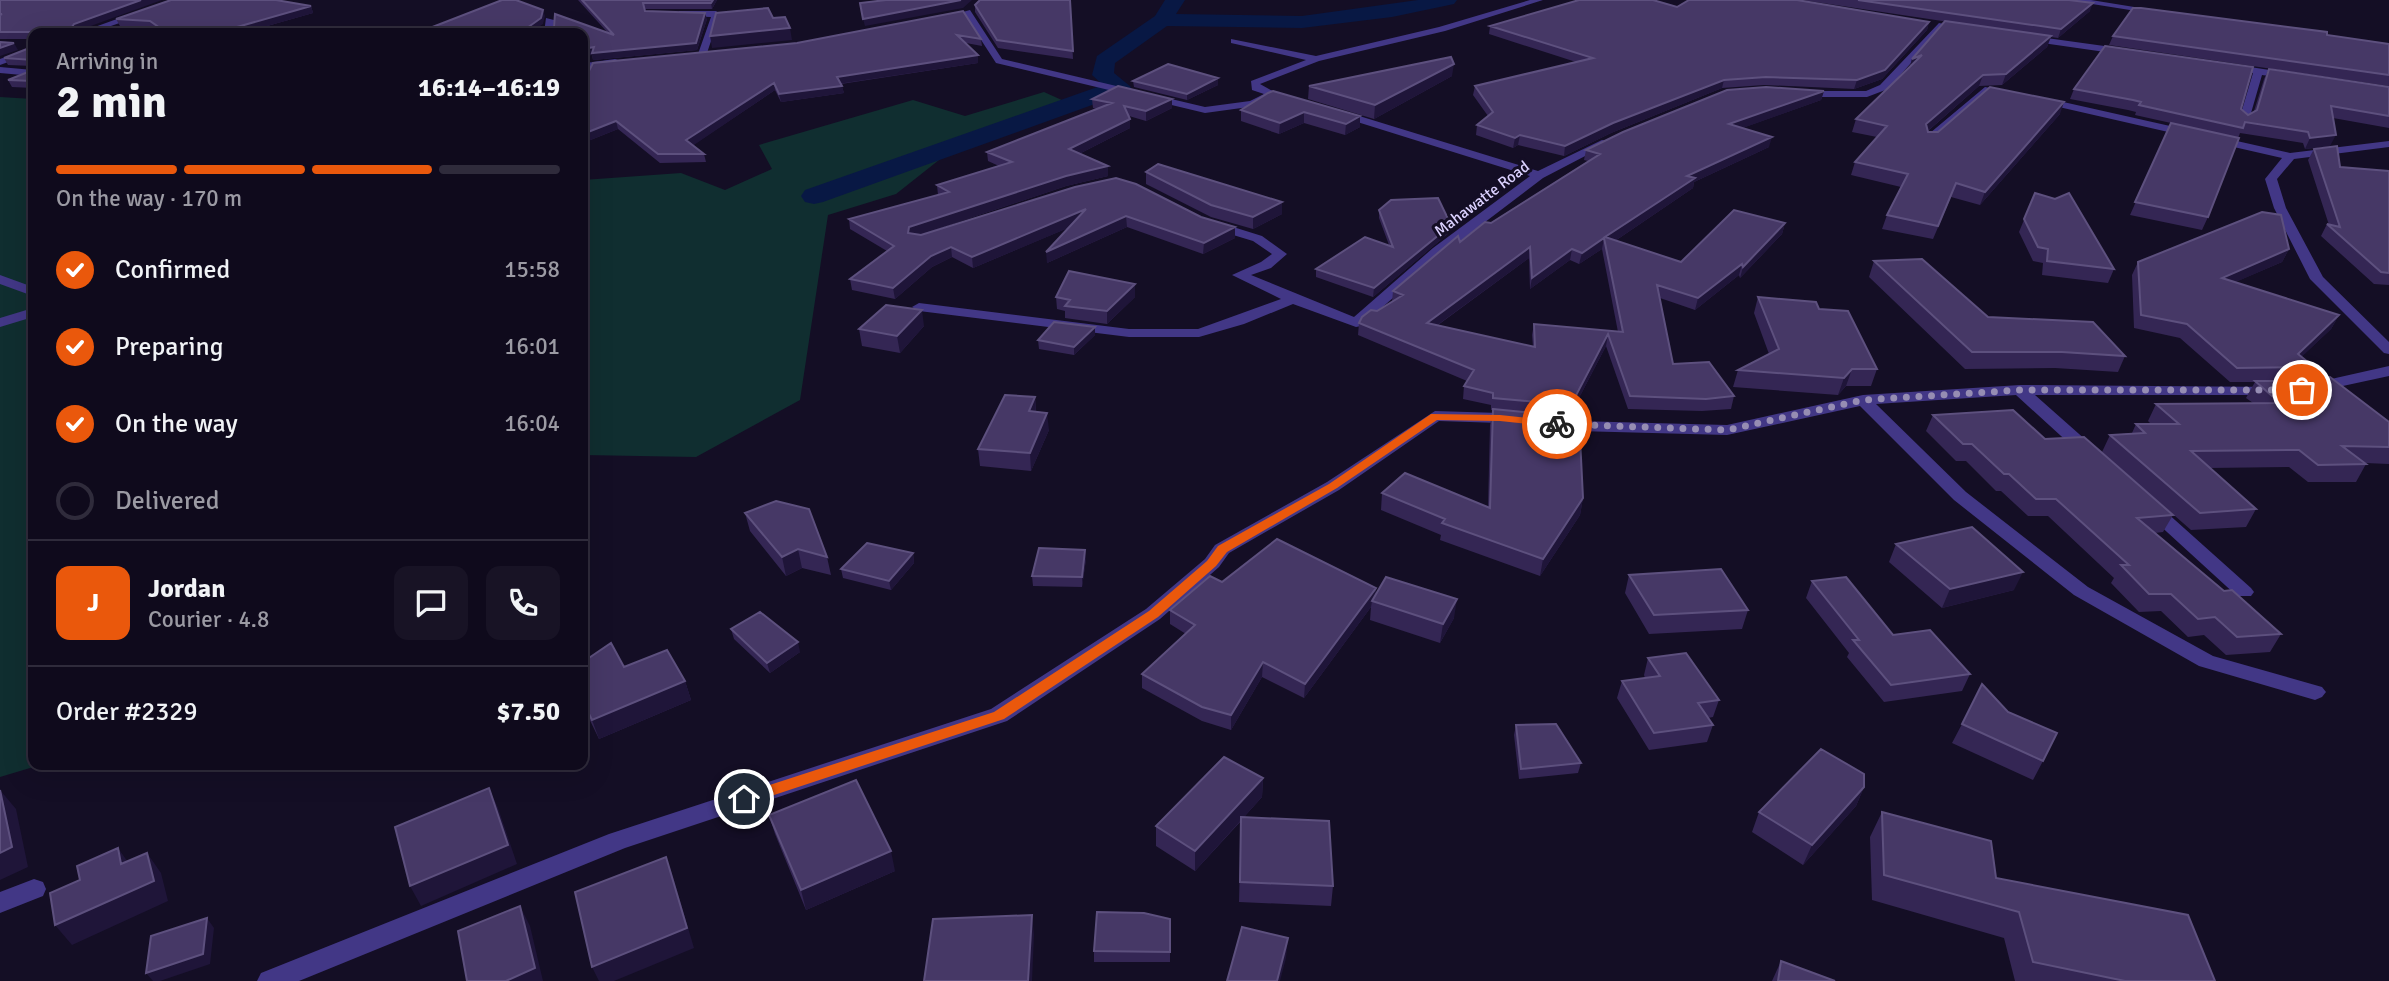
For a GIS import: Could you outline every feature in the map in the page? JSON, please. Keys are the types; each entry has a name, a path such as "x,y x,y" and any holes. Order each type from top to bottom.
{"street":[{"path":"98,28 159,5 181,0"},
{"path":"955,15 971,8 999,61 1205,110 1252,104 1278,96 1256,88 1255,83 1316,59 1442,29 1539,0"},
{"path":"2071,0 2166,12"},
{"path":"674,13 716,14 703,54"},
{"path":"549,20 549,28"},
{"path":"1926,24 1980,32"},
{"path":"1788,93 1867,94 1884,87 1939,26"},
{"path":"2006,36 2141,55"},
{"path":"1234,41 1316,59"},
{"path":"14,44 28,44"},
{"path":"0,62 28,52"},
{"path":"690,55 716,53"},
{"path":"588,65 628,61"},
{"path":"2221,66 2297,78"},
{"path":"0,70 28,72"},
{"path":"2244,120 2258,72"},
{"path":"1927,140 1985,90 2021,96"},
{"path":"2034,99 2290,156 2389,144"},
{"path":"1330,110 1539,175"},
{"name":"Mahawatte Road","path":"1293,299 1356,323 1438,251 1539,175 1616,137"},
{"path":"2290,156 2271,178 2280,208 2317,279 2389,350"},
{"path":"1206,222 1253,236 1274,248 1280,254 1266,265 1239,275 1293,299"},
{"path":"0,279 28,290"},
{"path":"919,307 1129,333 1199,333 1239,321 1293,299"},
{"path":"0,323 28,314"},
{"path":"270,981 617,841 999,715 1153,614 1212,563 1223,549 1333,486 1435,416 1500,418 1577,426 1727,430 1863,400 2020,390 2295,390 2389,371"},
{"path":"2020,390 2102,464"},
{"path":"1863,400 1960,496 2081,591 2206,662 2315,692"},
{"path":"2132,491 2244,593"},
{"path":"0,904 34,888"}],"green space":[{"path":"1044,92 1075,106 944,156 896,194 828,215 800,400 696,457 588,455 588,180 681,173 725,190 772,169 759,145 913,100 965,116"},
{"path":"0,97 28,99 28,769 0,777"}],"building":[{"path":"0,0 141,0 74,24 74,28 28,28 28,32 0,32"},
{"path":"171,0 276,0 311,6 234,28 155,28 157,26 150,21 116,19"},
{"path":"502,0 516,0 543,10 541,18 527,28 430,28"},
{"path":"582,0 713,0 711,3 643,3 645,11 705,13 696,43 592,53 594,47 588,48 588,28 551,28 554,27 555,14 614,35"},
{"path":"886,0 961,0 863,19 860,3"},
{"path":"980,0 1070,0 1073,51 997,40 975,5"},
{"path":"1579,0 1653,0 1677,7 1689,0 1797,0 1929,22 1885,70 1857,80 1766,77 1724,80 1613,123 1565,146 1520,135 1515,138 1477,125 1493,112 1475,86 1593,58 1490,26"},
{"path":"1858,0 2069,0 2093,3 2061,29"},
{"path":"768,8 773,18 785,17 790,28 710,36 716,13"},
{"path":"2133,8 2327,32 2327,35 2389,44 2389,75 2113,36"},
{"path":"963,11 981,39 957,35 978,55 837,77 842,86 779,94 774,83 686,140 704,154 658,154 616,121 588,132 588,73 593,63 797,43"},
{"path":"1945,21 2051,36 2006,74 1983,75 1926,124 1928,132 1938,132 1990,87 2064,102 1985,192 1956,183 1938,226 1887,215 1908,174 1855,162 1887,126 1856,119 1922,55 1912,59"},
{"path":"0,42 14,43 0,48"},
{"path":"2105,46 2253,67 2241,109 2248,115 2257,110 2269,69 2389,87 2389,116 2331,106 2336,135 2310,138 2308,132 2245,122 2243,128 2139,105 2141,102 2133,100 2074,89"},
{"path":"28,49 28,60 4,58"},
{"path":"1451,57 1454,64 1375,105 1309,86"},
{"path":"1168,64 1218,78 1187,94 1133,81"},
{"path":"28,72 28,81 8,80"},
{"path":"1118,86 1172,99 1146,111 1124,106 1130,119 1069,149 1108,166 1066,176 909,227 908,233 921,235 1075,187 1116,178 1136,184 1201,217 1235,227 1204,243 1126,216 1046,252 1086,209 972,257 951,247 931,256 893,288 850,279 894,246 849,219 949,192 937,185 1012,162 987,152 1112,103 1092,99"},
{"path":"1766,87 1824,91 1729,124 1772,137 1687,176 1695,178 1605,237 1681,262 1734,210 1785,223 1743,267 1742,264 1698,298 1657,285 1673,364 1709,362 1734,396 1706,399 1630,396 1608,334 1571,405 1493,398 1493,393 1464,386 1474,370 1359,323 1371,310 1377,311 1403,295 1393,291 1458,236 1460,242 1485,222 1491,223 1600,154 1586,150 1727,90","holes":["1604,238 1623,332 1534,324 1535,347 1427,323 1530,247 1532,278 1572,249 1582,253"]},
{"path":"1273,91 1360,116 1346,124 1304,112 1280,123 1241,110"},
{"path":"2171,123 2239,138 2208,217 2135,202"},
{"path":"2337,146 2340,167 2389,171 2389,273 2381,272 2327,224 2340,227 2314,149"},
{"path":"1158,164 1282,202 1253,217 1211,205 1146,172"},
{"path":"2035,193 2055,199 2069,193 2114,269 2047,261 2048,249 2038,247 2024,219"},
{"path":"1438,198 1451,225 1374,288 1316,269 1365,237 1393,247 1379,210 1391,200"},
{"path":"2262,212 2281,215 2289,249 2222,278 2339,315 2298,354 2314,367 2237,368 2187,324 2141,315 2138,262"},
{"path":"1922,259 1988,317 2093,322 2125,356 2062,352 1972,352 1874,261"},
{"path":"1069,271 1135,284 1107,311 1065,306 1070,300 1056,297"},
{"path":"1758,297 1816,302 1819,309 1848,311 1877,369 1852,369 1844,378 1738,370 1779,349"},
{"path":"886,305 922,310 897,336 859,329"},
{"path":"1054,322 1095,327 1074,347 1038,340"},
{"path":"2330,377 2389,422 2389,447 2342,446 2366,464 2318,465 2299,450 2191,451 2256,509 2200,513 2110,435 2145,433 2136,424 2179,424 2156,404 2280,403 2255,381 2311,381"},
{"path":"1005,395 1035,397 1029,411 1047,413 1030,453 978,449"},
{"path":"1493,409 1564,416 1554,435 1580,438 1583,498 1543,559 1442,523 1445,519 1382,493 1405,473 1490,508"},
{"path":"2013,410 2045,439 2084,437 2173,515 2137,518 2224,591 2232,590 2281,634 2237,637 2215,617 2198,619 2171,594 2149,594 2121,565 2129,565 2056,499 2036,499 1972,444 1963,444 1933,415"},
{"path":"776,501 809,509 827,557 798,549 782,557 745,513"},
{"path":"1972,527 2023,572 1950,589 1896,544"},
{"path":"1277,539 1376,588 1305,684 1263,662 1231,715 1202,707 1142,674 1195,625 1170,610 1210,576 1222,582"},
{"path":"867,543 913,553 889,581 841,569"},
{"path":"1039,548 1085,550 1082,577 1032,576"},
{"path":"1721,569 1748,610 1654,615 1629,575"},
{"path":"1386,577 1457,599 1443,624 1372,601"},
{"path":"1846,577 1893,635 1930,630 1970,674 1891,685 1853,640 1859,640 1812,581"},
{"path":"760,612 798,642 767,663 731,629"},
{"path":"611,643 624,667 667,650 685,681 592,720 588,712 588,659"},
{"path":"1686,653 1719,700 1698,703 1713,725 1654,733 1622,681 1660,676 1648,658"},
{"path":"1982,684 2008,712 2057,733 2043,761 1962,724"},
{"path":"1556,724 1581,763 1521,769 1516,725"},
{"path":"1821,749 1864,774 1864,787 1812,845 1759,812"},
{"path":"1224,757 1263,778 1195,851 1156,826"},
{"path":"856,780 891,851 801,890 769,815"},
{"path":"489,788 508,845 410,886 395,827"},
{"path":"0,790 12,847 0,853"},
{"path":"1882,812 1991,841 1996,878 2188,915 2215,981 2125,981 2033,962 2019,912 1884,875"},
{"path":"1241,817 1329,821 1333,886 1240,882"},
{"path":"118,848 121,864 147,853 154,881 55,925 50,893 80,880 77,866"},
{"path":"666,857 687,928 592,967 575,892"},
{"path":"520,906 535,968 506,981 467,981 458,931"},
{"path":"1097,912 1144,913 1170,919 1170,952 1094,951"},
{"path":"1032,915 1028,981 924,981 933,919"},
{"path":"207,918 203,954 146,973 151,936"},
{"path":"1242,927 1288,938 1277,981 1227,981"},
{"path":"1781,961 1835,981 1778,981"}],"waterway":[{"path":"1162,20 1175,0"},
{"path":"1162,20 1302,22 1392,11 1447,0"},
{"path":"814,196 1120,87 1103,75 1105,61 1162,20"}],"way so far":[{"path":"1557,424 1727,430 1863,400 2020,390 2302,390"}],"route":[{"path":"744,799 999,715 1153,614 1212,563 1223,549 1333,486 1435,416 1500,418 1557,424"}]}
